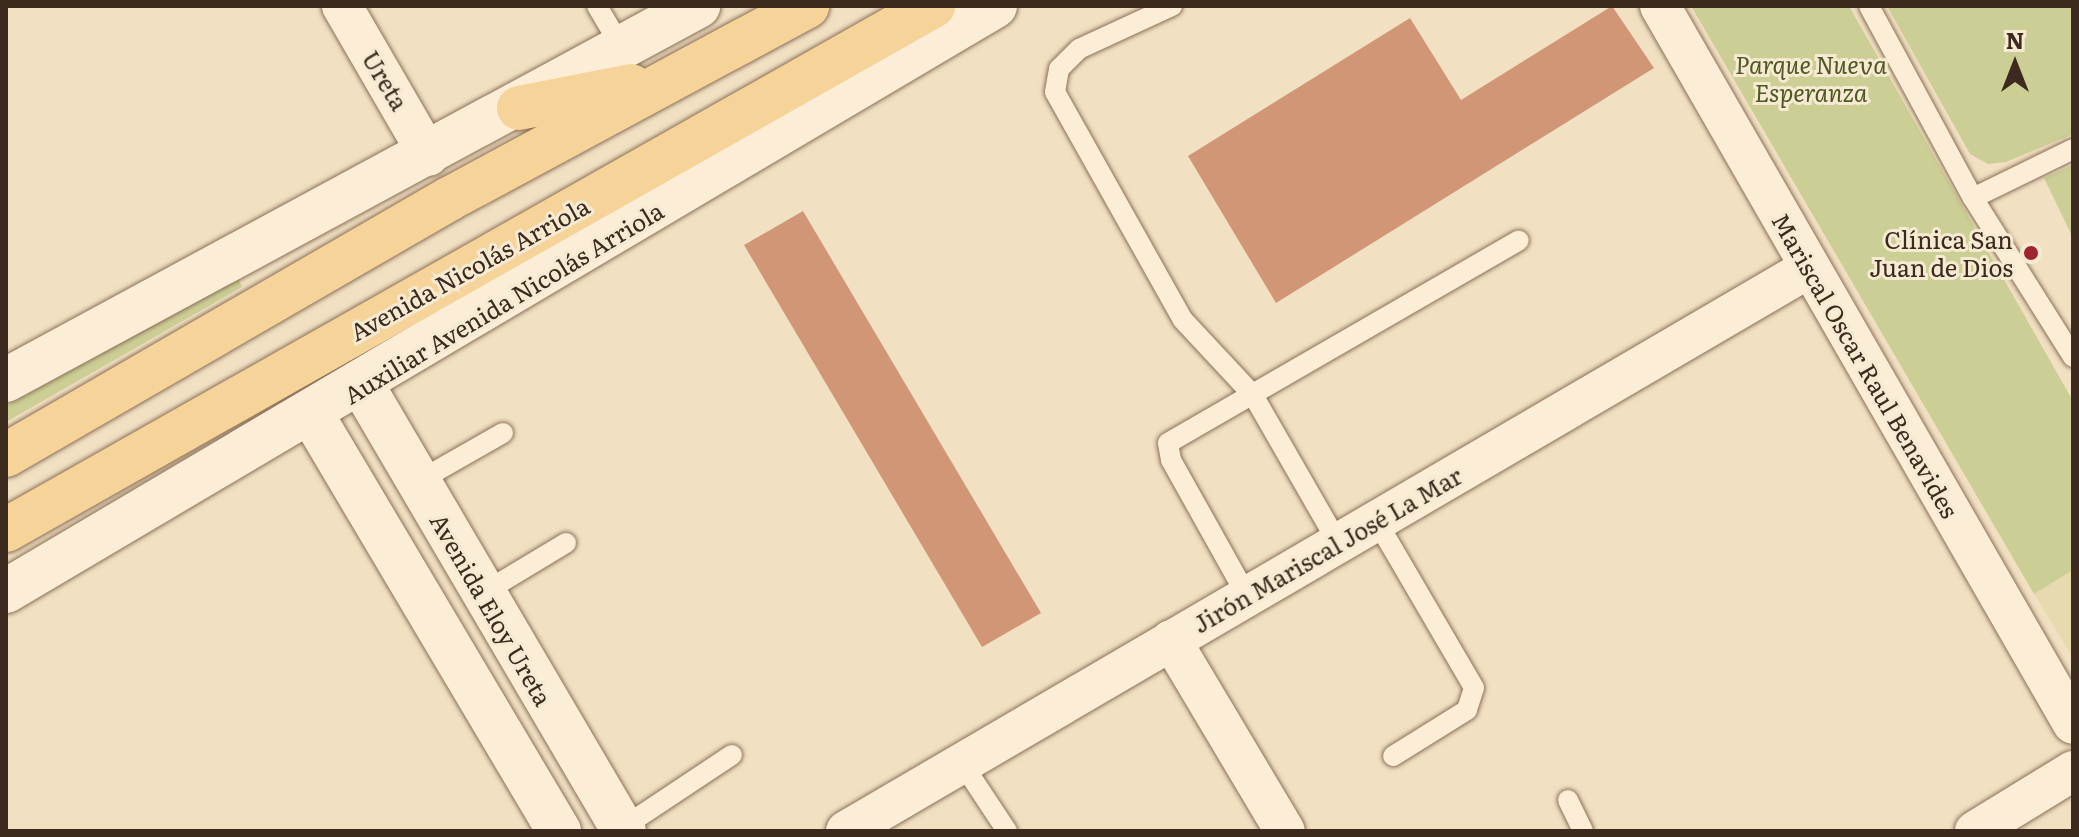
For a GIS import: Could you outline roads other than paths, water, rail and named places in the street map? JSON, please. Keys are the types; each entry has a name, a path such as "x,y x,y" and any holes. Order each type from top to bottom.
{"main road":[{"path":"6,455 449,199 807,6"},
{"name":"Avenida Nicolás Arriola","path":"6,530 933,6"},
{"path":"519,108 677,77"}],"street":[{"name":"Ureta","path":"342,6 429,156"},
{"path":"6,380 519,108 698,6"},
{"name":"Auxiliar Avenida Nicolás Arriola","path":"6,591 312,415 995,6"},
{"name":"Mariscal Oscar Raul Benavides","path":"1660,6 2073,724"},
{"name":"Jirón Mariscal José La Mar","path":"846,831 1809,268"},
{"name":"Avenida Eloy Ureta","path":"362,385 623,829"},
{"path":"312,415 559,831"},
{"path":"388,543 427,498"},
{"path":"1171,640 1285,831"},
{"path":"533,787 580,758"},
{"path":"1975,831 2073,771"}],"lane":[{"path":"597,6 623,50"},
{"path":"1172,6 1079,49 1059,69 1055,92 1183,320 1253,395 1338,543"},
{"path":"1869,6 1973,198 2073,357"},
{"path":"1973,198 2073,149"},
{"path":"1247,596 1171,460 1168,443 1519,240"},
{"path":"427,498 503,433"},
{"path":"1376,520 1474,688 1467,710 1393,756"},
{"path":"483,593 566,543"},
{"path":"623,829 732,755"},
{"path":"962,763 1007,831"},
{"path":"1568,800 1583,831"}],"place":[{"name":"Clínica San Juan de Dios","path":"2031,253"}],"park label":[{"name":"Parque Nueva Esperanza","path":"1811,78"}]}
